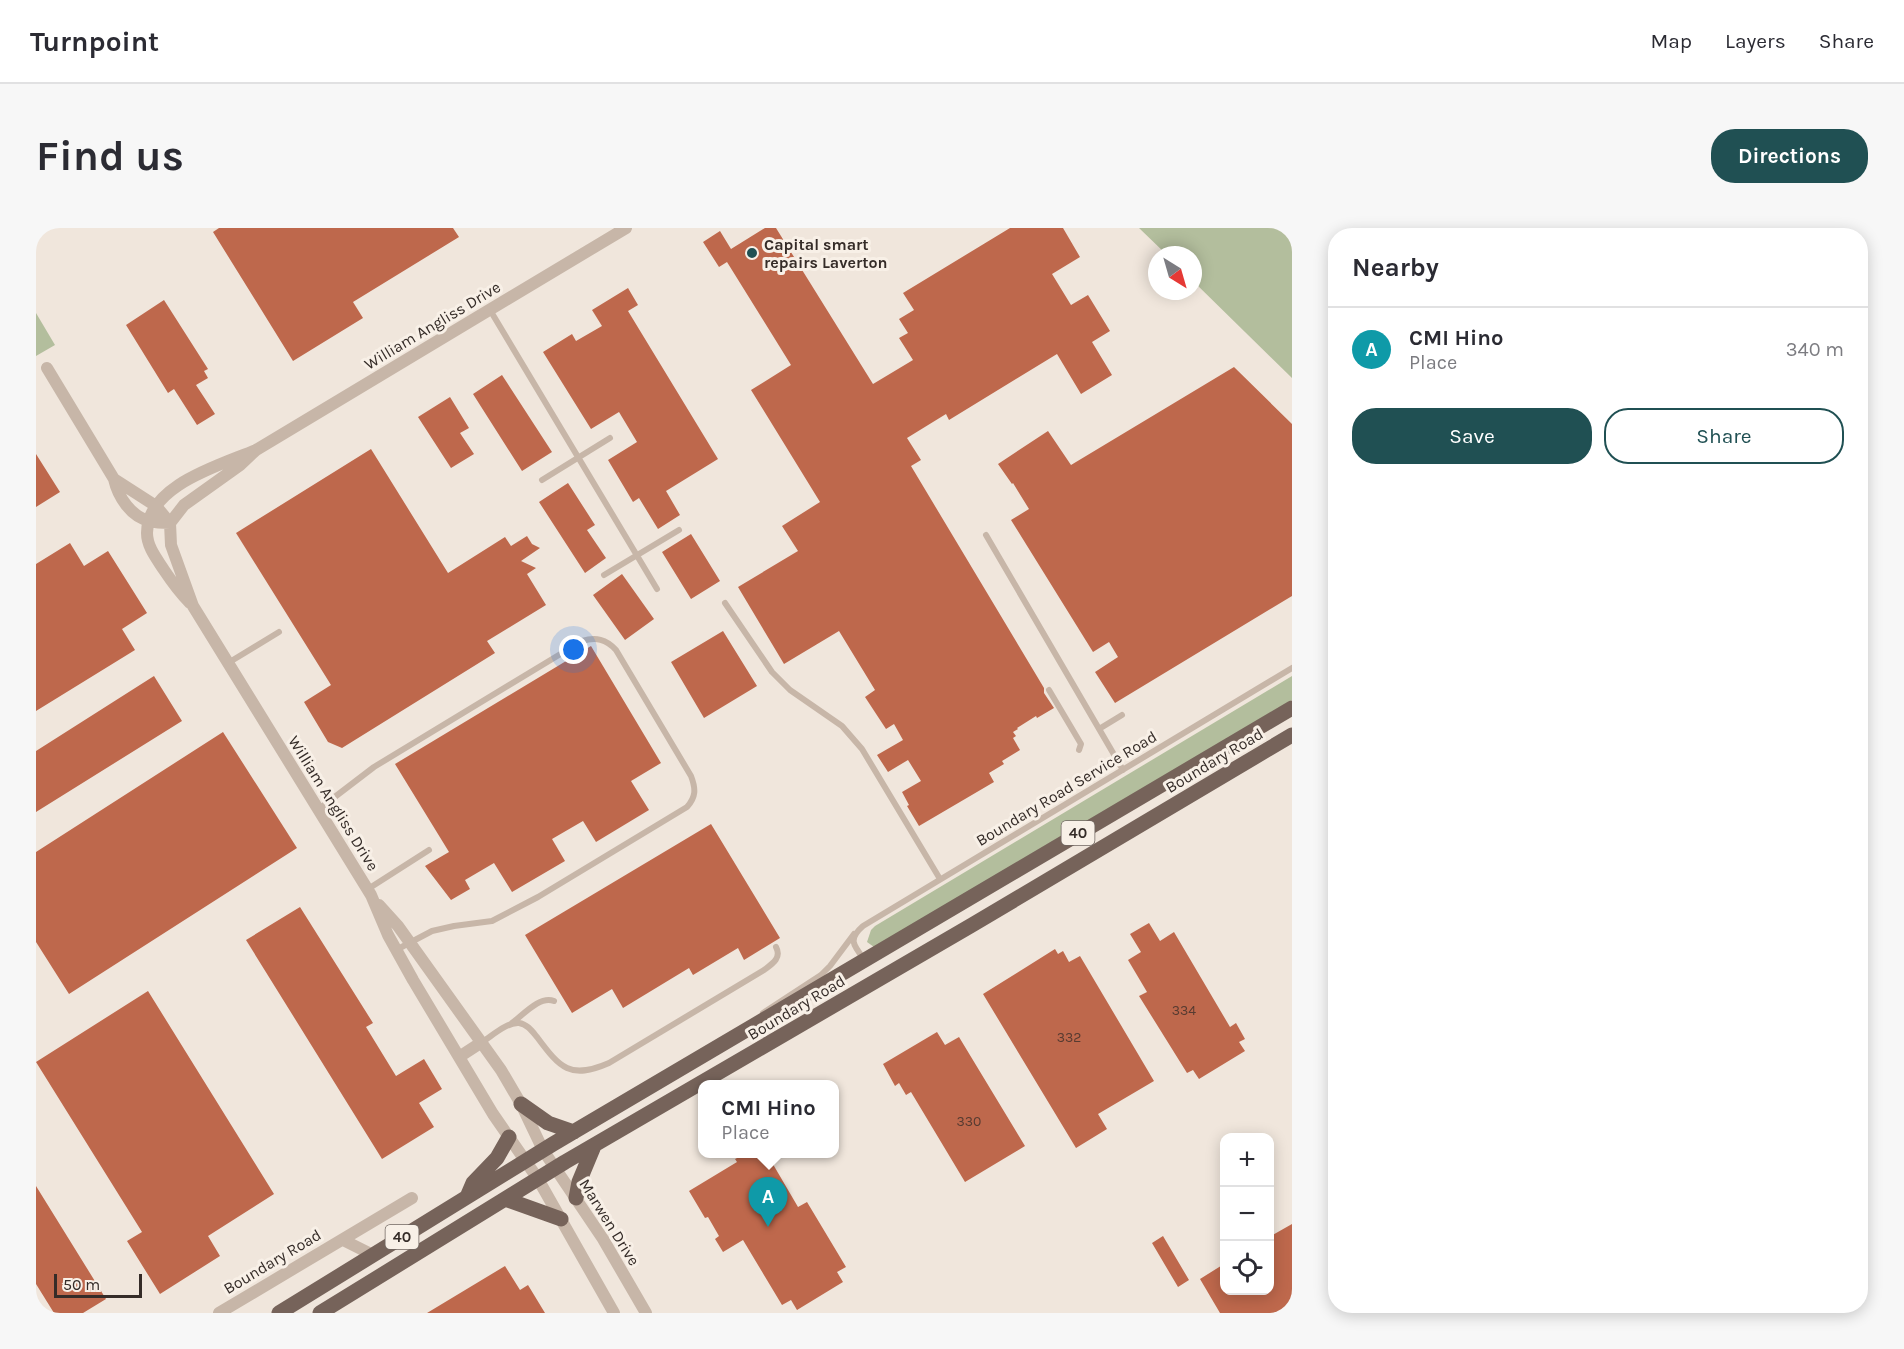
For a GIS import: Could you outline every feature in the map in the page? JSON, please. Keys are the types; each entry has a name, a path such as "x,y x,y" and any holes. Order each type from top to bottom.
{"main road":[{"name":"Boundary Road","path":"279,1313 527,1162 543,1150 1292,708"},
{"name":"Boundary Road","path":"706,1080 1292,735"},
{"path":"864,959 880,978"},
{"name":"Boundary Road","path":"320,1313 555,1168 698,1085"},
{"path":"521,1104 545,1122 574,1132"},
{"path":"467,1197 472,1183 497,1158 509,1137"},
{"path":"576,1198 579,1182 594,1146"},
{"path":"505,1199 561,1219"}],"street":[{"name":"William Angliss Drive","path":"193,606 180,593 152,552 147,534 149,521 156,506 169,492 198,474 256,450 626,228"},
{"path":"47,368 114,479 116,490 125,503 138,516 149,521 170,523"},
{"name":"William Angliss Drive","path":"256,450 233,470 184,505 170,523 171,545 193,606 369,892 410,943 482,1042 521,1104 543,1150"},
{"path":"114,479 156,506 170,523"},
{"name":"William Angliss Drive","path":"369,892 396,950 459,1057 538,1179"},
{"path":"459,1057 482,1042"},
{"name":"Marwen Drive","path":"543,1150 603,1239 646,1313"},
{"path":"538,1179 614,1313"},
{"name":"Boundary Road","path":"219,1313 412,1198"},
{"name":"Boundary Road","path":"343,1240 373,1255"}],"lane":[{"path":"489,310 657,589"},
{"path":"542,480 610,438"},
{"path":"603,575 679,530"},
{"path":"986,535 1123,770"},
{"path":"725,603 771,672 790,690 842,726 862,749 940,879"},
{"path":"228,663 279,632"},
{"path":"319,810 374,767 582,641 589,639 605,640 616,650 691,776 695,786 693,801 687,807 538,897 492,921 432,931 396,950"},
{"name":"Boundary Road Service Road","path":"745,1030 769,1008 821,975 863,926 1292,668"},
{"path":"1049,690 1081,744 1078,750"},
{"path":"1099,729 1122,715"},
{"path":"369,892 429,850"},
{"path":"855,933 853,940 855,947 864,959"},
{"path":"511,1024 526,1025 552,1056 568,1069 580,1072 593,1070 609,1063 764,970 778,956 779,951 776,947"},
{"path":"482,1042 541,1001 548,999 554,1001"}],"green space":[{"path":"1139,228 1292,228 1292,378 1202,290 1202,246 1158,246"},
{"path":"36,313 55,345 36,356"},
{"path":"1292,676 1292,700 874,947 867,942 875,926"}],"building":[{"path":"219,228 453,228 459,237 353,302 363,318 293,361 213,232"},
{"path":"765,228 776,228 873,384 913,360 899,338 908,333 899,319 914,310 903,293 1010,228 1063,228 1080,257 1052,274 1071,305 1088,295 1110,331 1092,342 1112,375 1081,394 1057,354 949,420 946,414 907,438 921,460 911,466 1054,708 1037,718 1036,716 1013,732 1016,736 1013,738 1020,750 1002,761 1004,764 989,773 994,782 919,826 902,792 921,781 908,760 888,772 877,755 903,740 894,724 886,729 865,697 875,690 839,631 784,664 738,587 798,551 782,526 820,502 751,390 791,365 727,262 719,267 703,242 720,231 731,249"},
{"path":"628,288 638,305 628,311 718,459 666,491 680,515 658,529 639,498 633,502 608,460 637,442 619,412 591,429 543,352 572,334 576,341 602,326 592,310"},
{"path":"164,300 208,369 204,371 208,378 196,385 215,414 197,425 174,389 168,393 126,325"},
{"path":"1234,367 1292,424 1292,596 1115,703 1095,672 1118,657 1109,642 1093,652 1011,520 1029,509 998,464 1048,431 1071,465"},
{"path":"502,375 552,452 522,471 473,394"},
{"path":"450,397 469,428 460,433 474,454 451,468 418,417"},
{"path":"371,449 448,573 505,537 511,546 527,536 532,544 540,548 521,561 536,568 527,574 546,605 487,641 495,653 342,748 328,742 304,702 331,685 236,533"},
{"path":"36,454 60,492 36,507"},
{"path":"568,483 595,525 587,530 606,558 585,573 539,502"},
{"path":"691,534 720,581 691,599 662,552"},
{"path":"70,543 84,566 108,551 147,613 122,629 135,650 36,711 36,564"},
{"path":"622,574 654,619 625,640 593,595"},
{"path":"723,631 757,686 704,718 671,662"},
{"path":"591,646 661,763 631,781 649,810 596,842 583,821 552,839 565,861 512,892 494,863 465,880 470,889 451,900 425,866 449,852 395,764"},
{"path":"154,676 182,721 36,812 36,751"},
{"path":"223,732 297,848 69,994 36,942 36,852"},
{"path":"711,824 780,938 744,960 738,948 693,975 689,968 623,1008 612,989 572,1013 525,935"},
{"path":"300,907 373,1023 366,1027 396,1076 424,1059 442,1089 419,1103 434,1127 382,1159 246,940"},
{"path":"1149,923 1160,941 1174,932 1230,1027 1236,1023 1245,1039 1239,1042 1245,1051 1199,1079 1193,1070 1187,1073 1139,996 1147,992 1128,960 1141,952 1130,934"},
{"path":"1055,949 1058,954 1063,951 1069,962 1080,956 1154,1081 1098,1114 1107,1129 1076,1148 983,994"},
{"path":"148,991 274,1194 208,1236 220,1256 160,1294 127,1241 142,1232 36,1062"},
{"path":"937,1032 945,1045 959,1037 1025,1146 965,1182 911,1092 906,1095 899,1083 895,1086 883,1064"},
{"path":"769,1158 798,1207 807,1202 846,1267 837,1272 843,1282 797,1310 791,1300 782,1305 743,1240 723,1252 715,1239 719,1236 689,1191 737,1162 735,1159"},
{"path":"36,1186 106,1299 83,1313 54,1313 36,1284"},
{"path":"1292,1224 1292,1313 1220,1313 1200,1279 1220,1266 1220,1295 1274,1295 1274,1234"},
{"path":"1163,1236 1189,1280 1178,1287 1152,1243"},
{"path":"505,1266 520,1290 528,1285 545,1313 427,1313"}],"place":[{"name":"Capital smart repairs Laverton","path":"752,253"},
{"name":"CMI Hino","path":"768,1227"}]}
